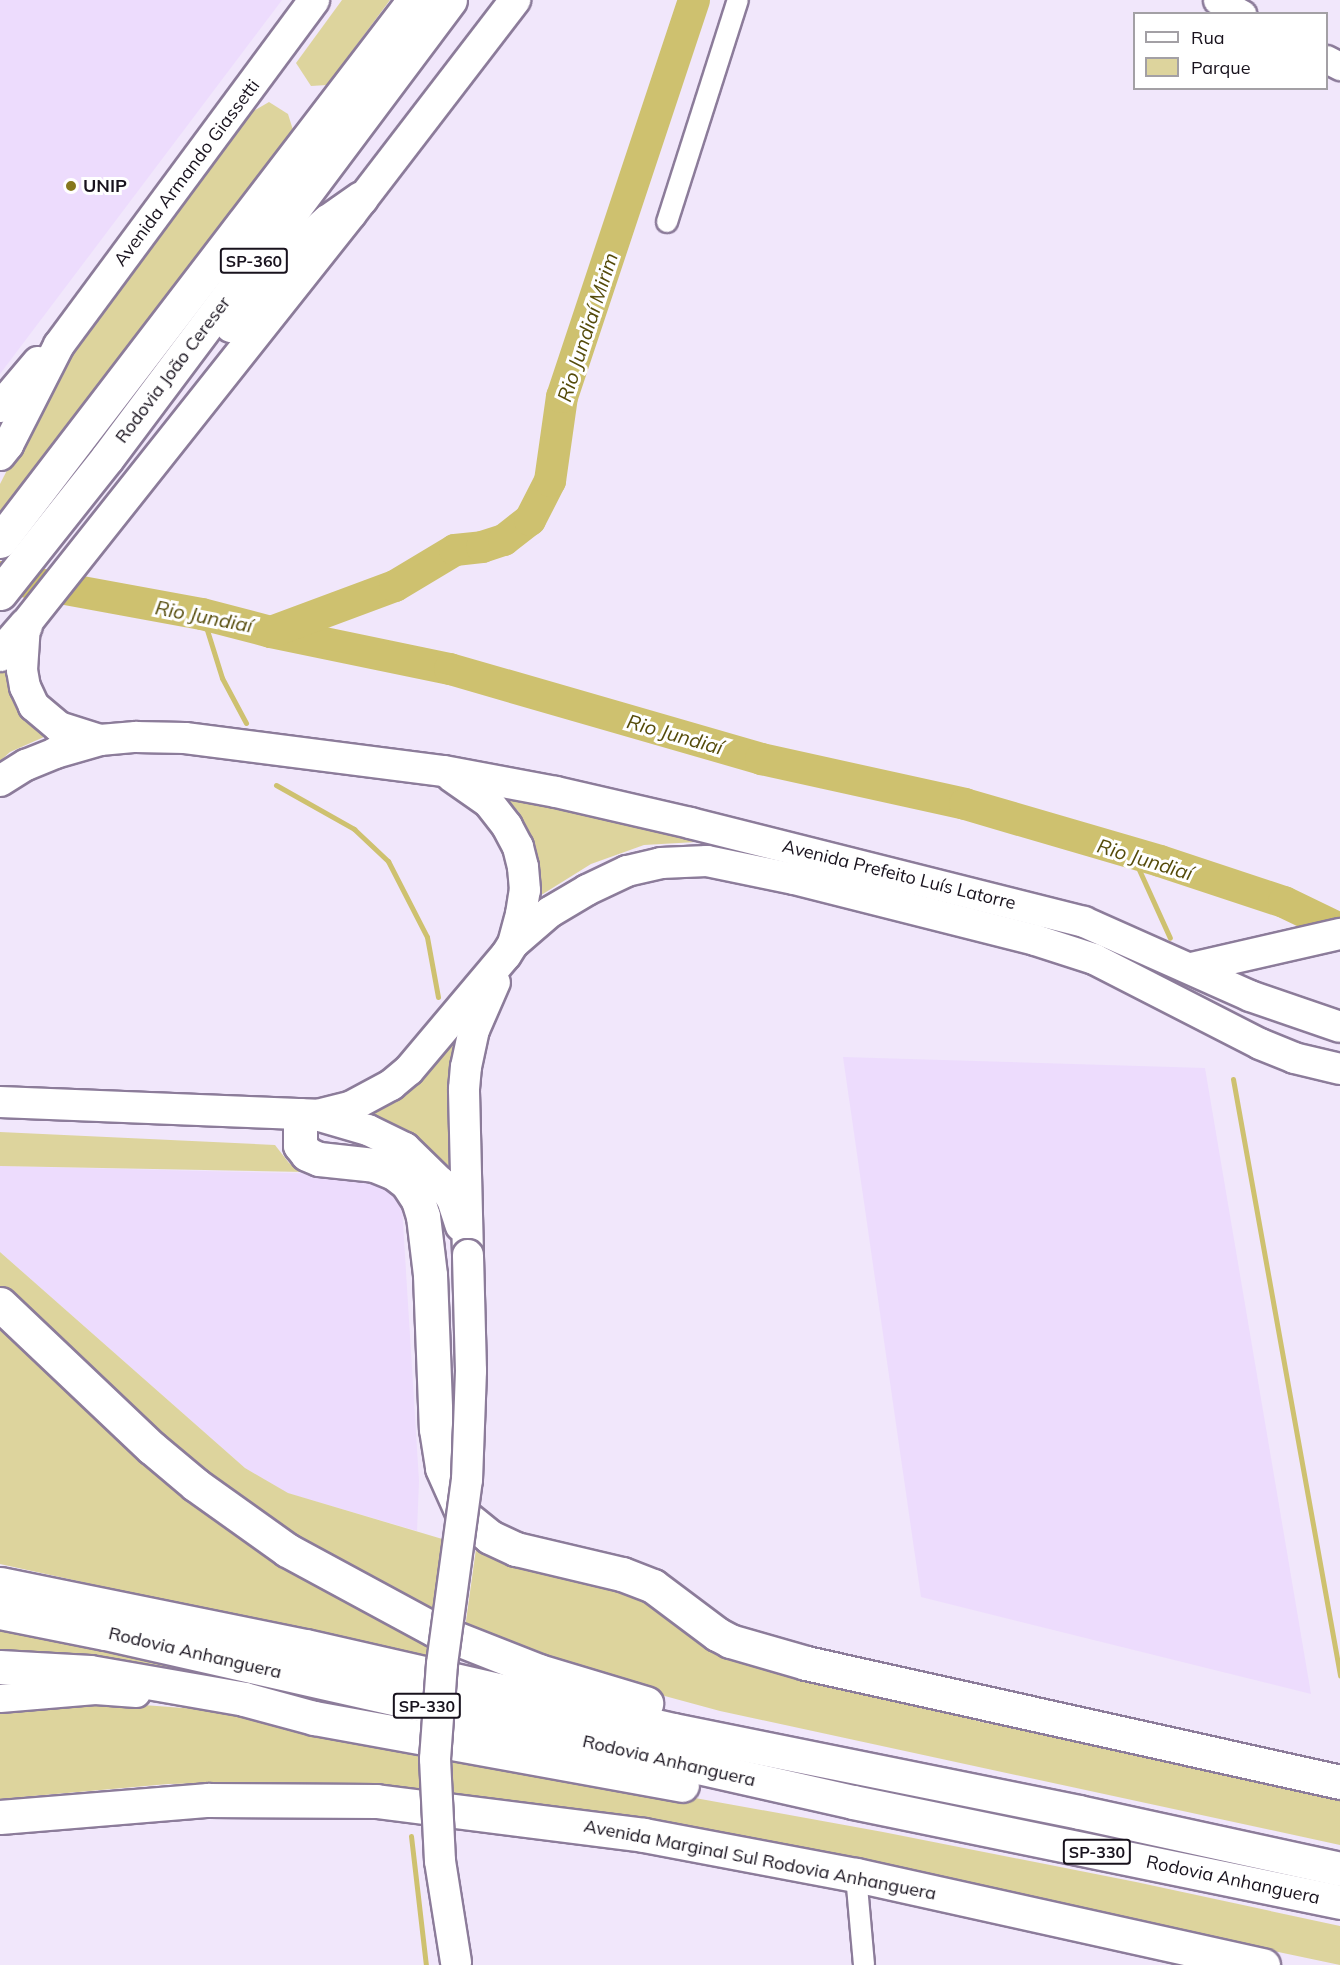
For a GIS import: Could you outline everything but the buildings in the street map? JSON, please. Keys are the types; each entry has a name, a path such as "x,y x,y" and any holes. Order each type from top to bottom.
{"highway":[{"name":"Rodovia João Cereser","path":"0,541 414,0"},
{"name":"Rodovia João Cereser","path":"0,593 107,458 450,0"},
{"path":"107,458 196,363 301,245 328,221 361,198"},
{"path":"0,654 25,626"},
{"path":"309,1115 300,1145 307,1154 319,1160 374,1166 394,1173 407,1183 418,1200 423,1216 430,1275 435,1409 441,1468 463,1515 490,1537 516,1549 622,1574 653,1586 717,1634 741,1644 817,1665 1340,1782"},
{"path":"6,1312 152,1448 196,1485 253,1527 329,1574 435,1629 539,1671 855,1766"},
{"name":"Rodovia Anhanguera","path":"0,1584 306,1646 673,1730 855,1766 1340,1869"},
{"name":"Rodovia Anhanguera","path":"0,1612 105,1633 853,1802 1340,1902"},
{"path":"0,1667 90,1672 244,1699 314,1718 756,1798 853,1802"},
{"name":"Avenida Marginal Sul Rodovia Anhanguera","path":"0,1817 208,1800 376,1801 644,1835 856,1875 1263,1965"}],"main road":[{"name":"Avenida Armando Giassetti","path":"0,455 8,445 58,345 314,0"},
{"path":"100,740 59,727 34,706 25,687 22,670 25,626 515,0"},
{"path":"1217,0 1238,12"},
{"name":"Avenida Armando Giassetti","path":"0,407 34,365 58,345"},
{"name":"Avenida Prefeito Luís Latorre","path":"100,740 185,738 444,771 556,792 963,890 1084,922 1250,996 1340,1027"},
{"path":"0,782 26,765 100,740"},
{"path":"444,771 488,802 507,826 518,847 524,867 525,890 509,950 474,1030 464,1089 471,1371 468,1479 442,1664 435,1759 440,1862 457,1964"},
{"name":"Avenida Prefeito Luís Latorre","path":"309,1115 350,1107 370,1098 409,1070 509,950 550,912 587,890 627,871 661,863 707,861 794,879 1035,940 1094,959 1260,1044 1294,1058 1340,1069"},
{"path":"1191,968 1340,934"},
{"path":"2,1101 309,1115 350,1123 405,1148 424,1164 452,1199 468,1255"},
{"path":"0,1698 94,1690 244,1699"}],"street":[{"path":"667,222 738,0"},
{"path":"856,1875 864,1965"}],"shaded area":[{"name":"UNIP","path":"0,0 282,0 0,374"},
{"path":"843,1057 1205,1068 1311,1694 921,1597"},
{"path":"0,1166 369,1175 391,1186 402,1207 419,1481 417,1531 287,1493 245,1468 0,1252"}],"green space":[{"path":"342,0 390,0 327,85 311,86 296,63"},
{"path":"269,102 288,114 293,130 0,525 0,484 65,357 250,113"},
{"path":"10,661 31,722 44,737 10,752 0,761 0,673"},
{"path":"499,790 734,845 696,842 644,845 591,864 538,897 540,876 527,829 518,811"},
{"path":"462,1030 461,1199 366,1116 401,1096"},
{"path":"0,1132 275,1145 289,1163 305,1172 0,1166"},
{"path":"0,1252 245,1468 288,1493 449,1541 436,1618 342,1569 211,1482 0,1291"},
{"path":"0,1330 159,1471 432,1640 430,1658 0,1564"},
{"path":"476,1549 626,1585 714,1652 728,1657 905,1698 981,1722 1035,1732 1100,1740 1340,1793 1340,1845 720,1711 569,1670 465,1628"},
{"path":"0,1630 336,1699 338,1703 109,1663 0,1654"},
{"path":"103,1702 197,1709 421,1749 422,1796 365,1787 223,1783 168,1784 0,1799 0,1707"},
{"path":"452,1754 883,1832 1136,1882 1340,1926 1340,1965 1127,1920 453,1799"}],"waterway":[{"name":"Rio Jundiaí Mirim","path":"271,632 395,586 455,550 482,547 504,540 530,520 550,481 562,397 694,0"},
{"name":"Rio Jundiaí","path":"0,577 202,614 271,632 450,669 761,759 965,804 1160,861 1284,902 1340,929"},
{"path":"202,614 222,678 246,723"},
{"path":"276,785 354,829 388,861 427,937 438,997"},
{"path":"1131,852 1170,938"},
{"path":"1233,1079 1340,1675"},
{"path":"411,1836 426,1965"}],"place":[{"name":"UNIP","path":"71,186"}]}
